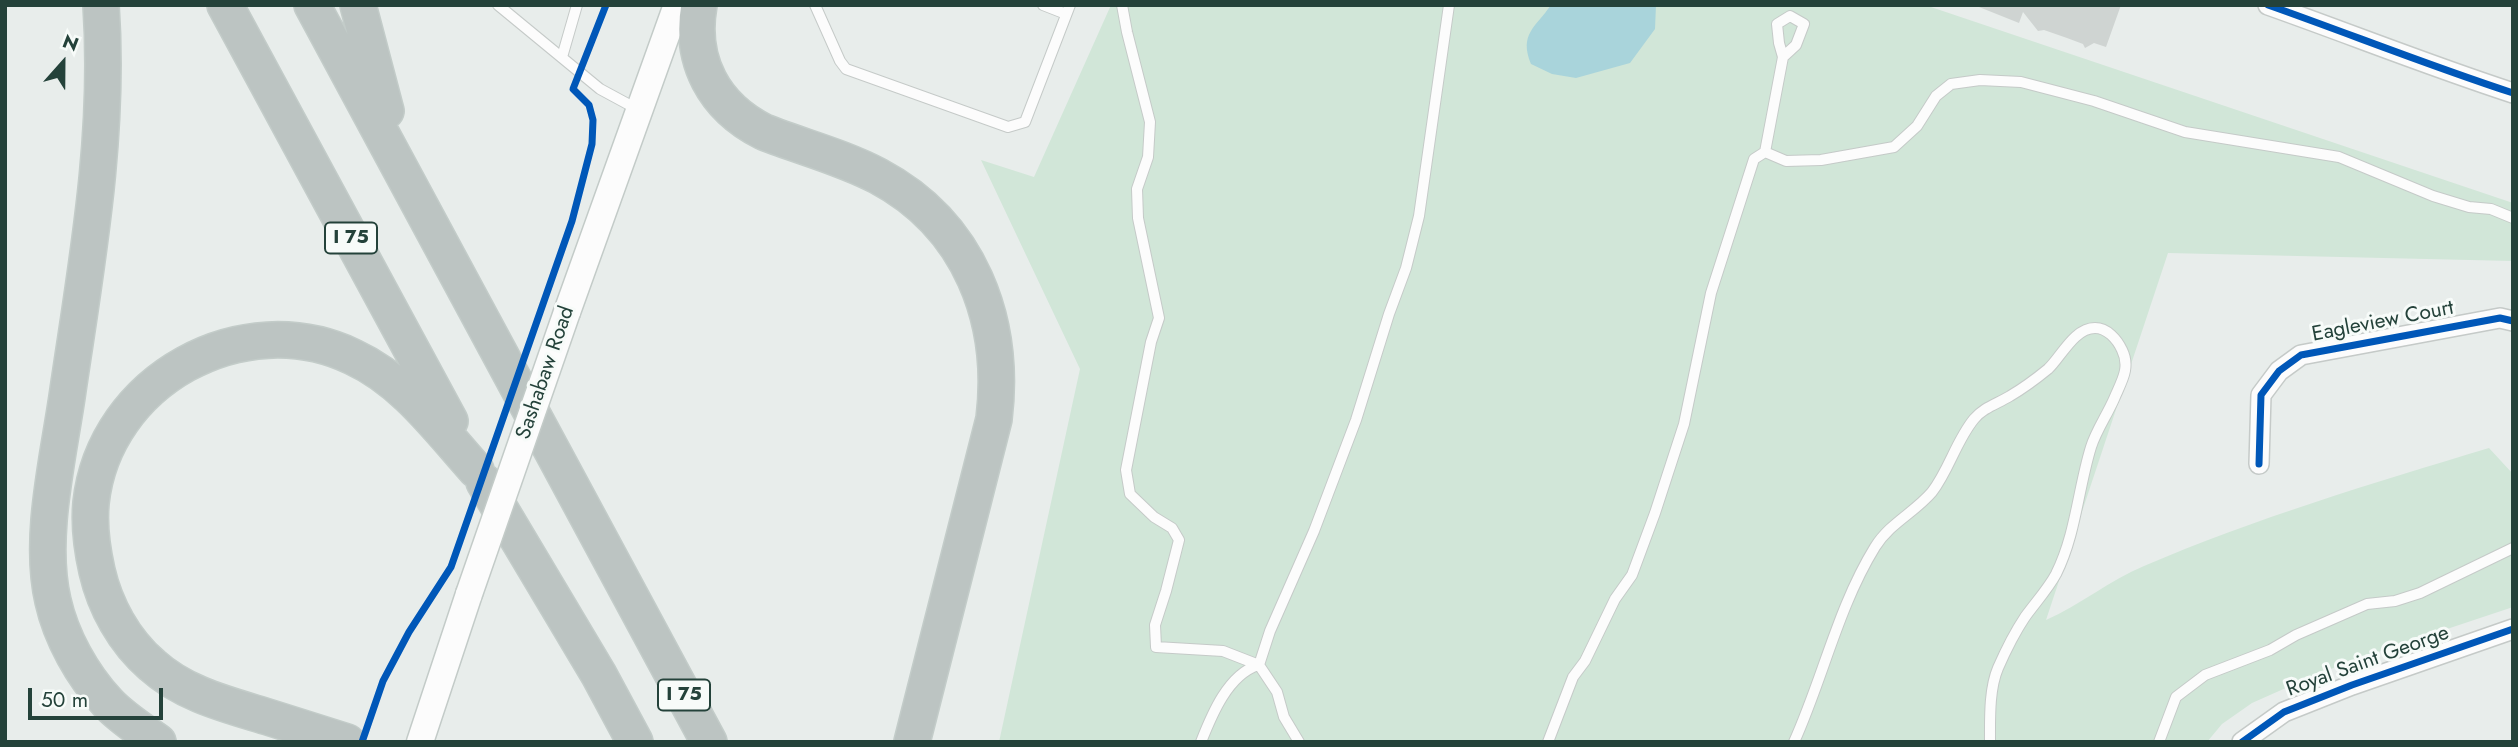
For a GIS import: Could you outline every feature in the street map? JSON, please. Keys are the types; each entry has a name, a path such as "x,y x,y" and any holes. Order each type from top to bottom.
{"highway":[{"path":"101,5 104,101 100,156 49,521 47,574 61,629 89,680 108,703 158,742"},
{"name":"I 75","path":"225,5 476,471 599,675 635,742"},
{"name":"I 75","path":"312,5 709,742"},
{"path":"358,5 378,87 393,134 407,162 419,203"},
{"path":"699,5 696,29 698,53 707,79 726,106 750,125 764,132 866,170 907,194 933,218 955,244 977,283 995,338 998,364 994,419 912,742"},
{"path":"347,742 204,697 174,683 150,664 131,642 113,615 100,587 94,557 91,502 106,450 137,402 158,382 181,366 211,350 240,342 274,339 330,348 382,373 402,389 476,471"}],"main road":[{"name":"Sashabaw Road","path":"420,742 567,312 677,5"}],"street":[{"path":"2268,5 2331,26 2404,57 2513,93"},
{"name":"Eagleview Court","path":"2259,464 2262,396 2278,371 2301,355 2500,318 2513,321"},
{"name":"Royal Saint George","path":"2242,742 2284,712 2352,685 2513,629"}],"lane":[{"path":"498,5 600,89 640,111"},
{"path":"562,57 577,5"},
{"path":"815,5 839,61 846,69 1008,127 1025,122 1068,10 1042,5"},
{"path":"1122,5 1150,122 1148,157 1138,190 1138,218 1159,318 1151,342 1126,470 1130,494 1154,517 1172,528 1179,540 1167,591 1155,625 1156,647 1223,651 1259,665 1277,692 1284,717 1299,742"},
{"path":"1259,665 1269,631 1314,531 1356,420 1406,268 1419,216 1449,5"},
{"path":"1548,742 1573,677 1586,661 1615,600 1632,575 1655,513 1684,424 1710,293 1754,159 1765,152 1783,57"},
{"path":"1765,152 1786,161 1821,160 1894,147 1917,126 1936,96 1951,84 1980,80 2021,82 2094,101 2185,131 2339,157 2433,196 2469,207 2491,209 2513,218"},
{"path":"1794,742 1849,601 1874,548 1887,530 1920,505 1934,490 1959,440 1975,417 2048,369 2066,346 2084,332 2093,328 2101,329 2108,332 2119,344 2126,358 2127,369 2092,444 2078,508 2055,576 2023,621 1997,670 1990,716 1990,742"},
{"path":"2160,742 2176,697 2205,676 2270,650 2367,604 2396,601 2420,593 2513,548"},
{"path":"1201,742 1221,699 1248,669 1259,665"}],"green space":[{"path":"1111,5 1925,5 2513,203 2513,261 2168,253 2046,620 2131,572 2229,532 2315,502 2489,448 2513,474 2513,607 2315,675 2252,703 2222,724 2207,742 999,742 1080,369 981,160 1034,177"}],"water":[{"path":"1551,5 1656,5 1655,29 1630,63 1576,78 1552,74 1531,64 1527,45 1531,32"}],"building":[{"path":"1974,5 2121,5 2106,47 2094,43 2085,48 2083,44 2067,38 2044,30 2038,31 2023,12 2019,23"}],"cycle path":[{"path":"362,742 383,681 409,632 451,567 572,221 592,144 593,120 589,105 573,89 606,5"},
{"path":"2268,5 2513,93"},
{"path":"2259,464 2261,395 2279,371 2301,355 2500,318 2513,321"},
{"path":"2242,742 2284,712 2352,685 2513,629"}]}
